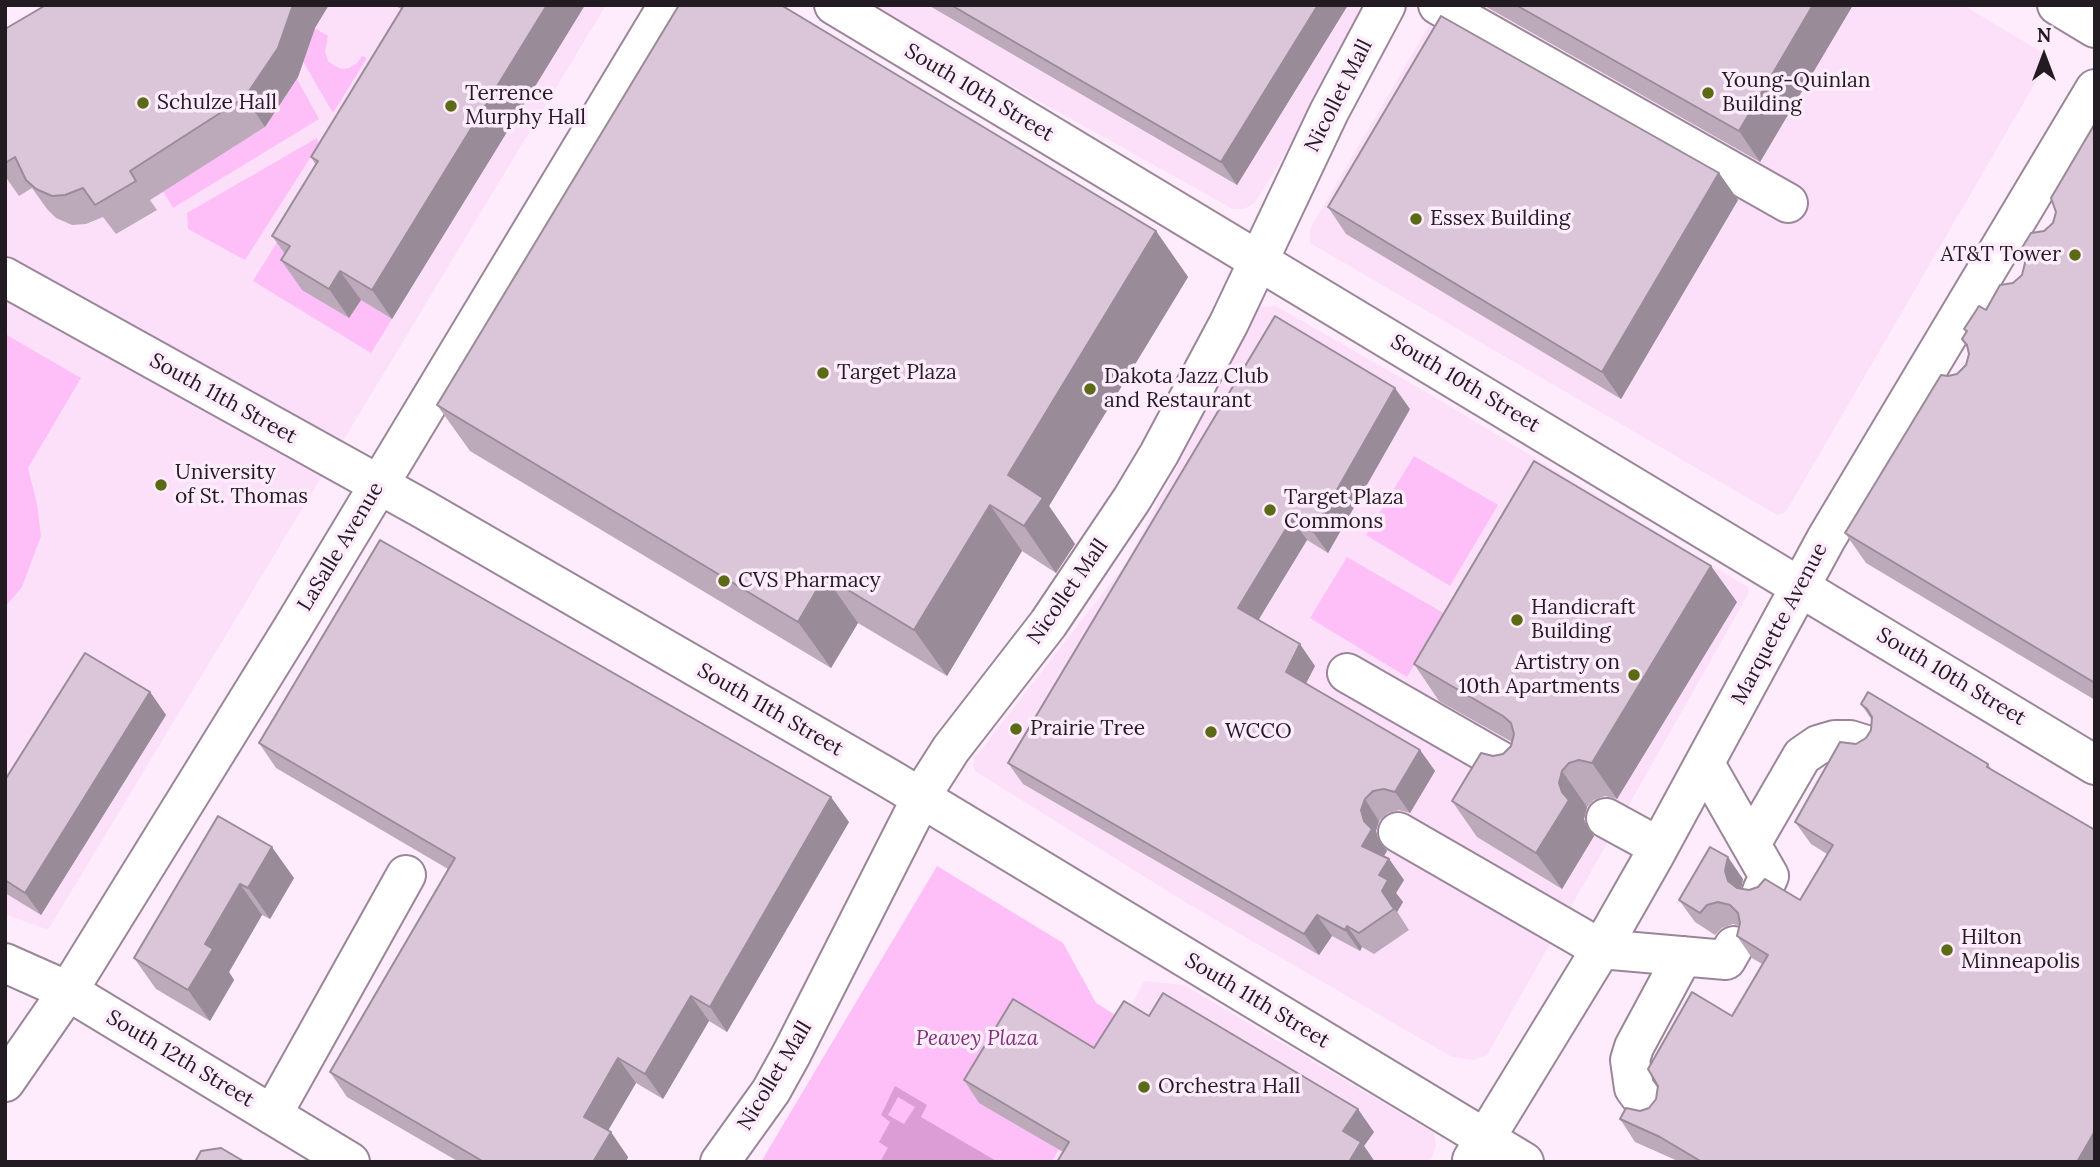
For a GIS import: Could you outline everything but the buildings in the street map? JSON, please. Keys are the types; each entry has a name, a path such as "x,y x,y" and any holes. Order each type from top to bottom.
{"street":[{"name":"LaSalle Avenue","path":"5,1082 68,990 379,485 668,5"},
{"name":"South 10th Street","path":"834,5 2095,765"},
{"name":"Nicollet Mall","path":"720,1162 771,1091 921,798 951,749 1048,624 1132,499 1189,400 1329,112 1386,5"},
{"path":"1438,5 1788,203"},
{"path":"2057,5 2095,28"},
{"name":"Marquette Avenue","path":"1478,1150 1601,948 1705,764 1799,587 1986,271 2033,227 2095,89"},
{"path":"1986,271 2018,290"},
{"name":"South 11th Street","path":"5,277 379,485 921,798 1478,1150 1524,1162"},
{"path":"1932,362 1965,382"},
{"path":"1347,673 1518,771"},
{"path":"1751,844 1802,756 1818,745 1835,740 1850,740 1866,745"},
{"path":"1705,764 1769,876 1762,891"},
{"path":"1605,818 1659,847"},
{"path":"1398,832 1601,948 1726,960 1734,946"},
{"path":"272,1115 406,875"},
{"path":"1652,1112 1634,1088 1630,1060 1634,1047 1683,956"},
{"name":"South 12th Street","path":"5,963 68,990 350,1162"}],"shaded area":[{"name":"University of St. Thomas","path":"91,5 606,5 48,930 5,914 5,56"},
{"path":"866,5 1375,5 1255,203 1244,209 1233,209"},
{"path":"1441,5 1963,5 2040,51 2045,57 2045,66 1783,514 1777,515 1310,243 1310,229"},
{"path":"1276,306 1431,395 1748,587 1749,594 1487,1055 1474,1060 1452,1057 1185,902 975,771 973,766 974,759 1127,562 1260,307"},
{"name":"Orchestra Hall","path":"1144,981 1184,985 1434,1133 1436,1145 1429,1162 1052,1162"},
{"path":"895,1086 927,1105 921,1117 998,1162 880,1162 888,1148 879,1142 890,1122 881,1115","holes":["898,1097 915,1107 904,1124 888,1115"]}],"green space":[{"path":"270,5 276,5 328,36 325,52 328,61 335,66 349,68 362,56 367,58 333,113"},
{"path":"384,68 349,318 361,300 392,319 371,353 253,281"},
{"path":"297,79 319,119 173,208 163,191 265,127"},
{"path":"317,138 319,144 245,260 188,229 187,213"},
{"path":"5,334 81,378 28,468 41,536 22,587 5,607"},
{"path":"1414,456 1498,505 1450,586 1366,535"},
{"path":"1347,557 1445,614 1407,677 1310,618"},
{"name":"Peavey Plaza","path":"937,866 1063,943 1096,1003 1125,1021 1052,1162 761,1162"}],"place":[{"name":"Young-Quinlan Building","path":"1708,93"},
{"name":"Schulze Hall","path":"143,103"},
{"name":"Terrence Murphy Hall","path":"451,106"},
{"name":"Essex Building","path":"1416,219"},
{"name":"AT&T Tower","path":"2075,255"},
{"name":"Target Plaza","path":"823,373"},
{"name":"Dakota Jazz Club and Restaurant","path":"1090,389"},
{"name":"University of St. Thomas","path":"161,485"},
{"name":"Target Plaza Commons","path":"1270,510"},
{"name":"CVS Pharmacy","path":"724,581"},
{"name":"Handicraft Building","path":"1517,620"},
{"name":"Artistry on 10th Apartments","path":"1634,675"},
{"name":"Prairie Tree","path":"1016,729"},
{"name":"WCCO","path":"1211,732"},
{"name":"Hilton Minneapolis","path":"1947,950"},
{"name":"Orchestra Hall","path":"1144,1087"}]}
